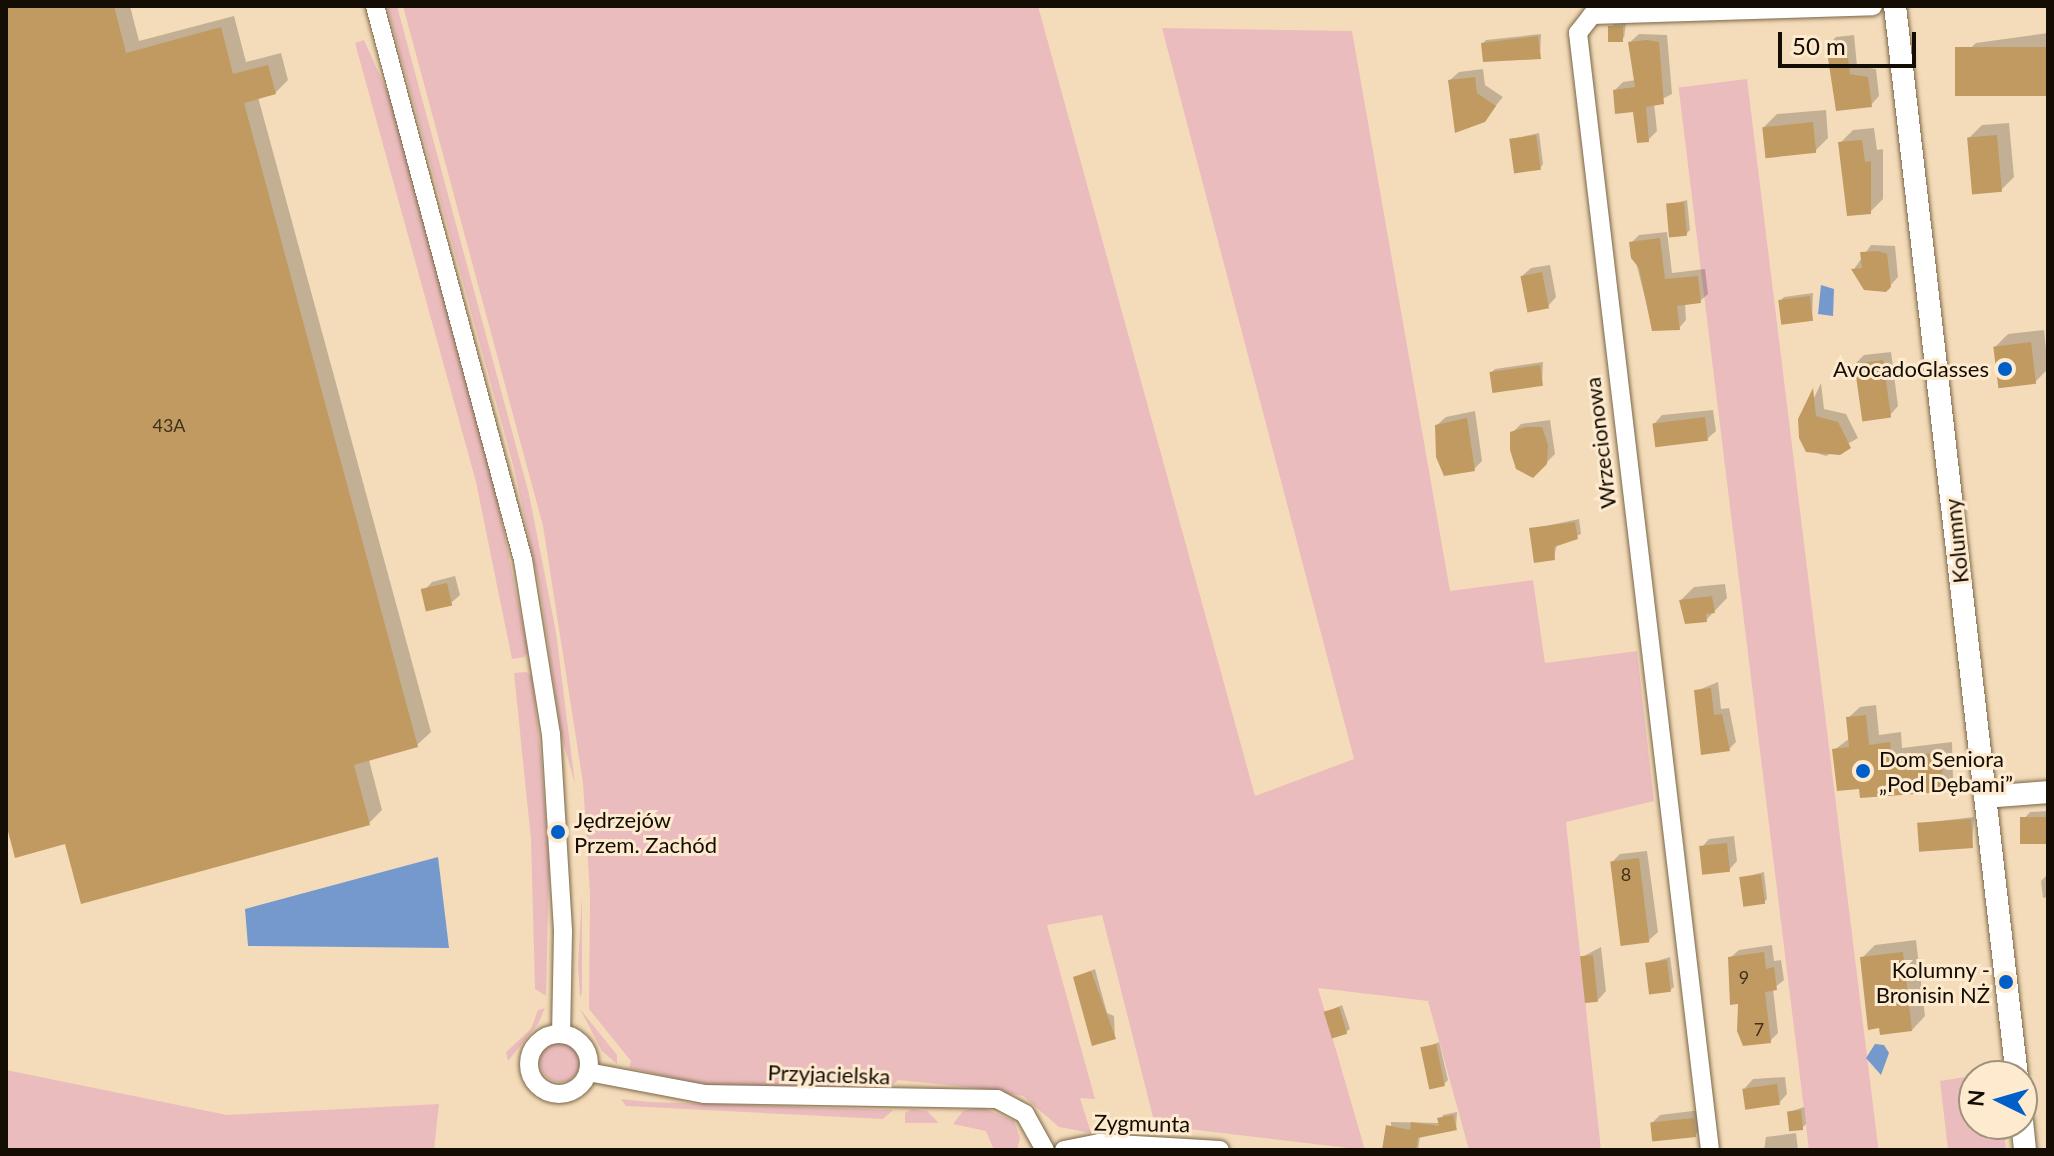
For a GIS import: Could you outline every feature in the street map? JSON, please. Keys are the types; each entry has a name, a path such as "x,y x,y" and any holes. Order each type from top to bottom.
{"street":[{"path":"375,6 505,479 528,588 553,762 563,932 561,1033"},
{"name":"Wrzecionowa","path":"1710,1150 1578,33 1592,15 1873,6"},
{"name":"Kolumny","path":"1895,6 2015,1060"},
{"path":"1985,797 2048,792"},
{"path":"561,1033 584,1046 588,1072 579,1087 564,1094 547,1092 534,1081 528,1065 532,1048 544,1037 561,1033"},
{"name":"Przyjacielska","path":"588,1072 704,1094 997,1099 1025,1114 1045,1150"},
{"name":"Zygmunta","path":"1064,1150 1100,1143 1220,1150"}],"shaded area":[{"path":"387,6 397,6 529,494 556,632 575,784 562,738 540,589 514,468"},
{"path":"403,6 1038,6 1255,796 1354,759 1162,28 1352,31 1450,591 1533,580 1545,663 1637,651 1654,801 1566,822 1601,1150 1469,1150 1428,1001 1318,988 1365,1150 1155,1125 1102,915 1047,925 1095,1099 1080,1098 1091,1133 1059,1127 1023,1096 976,1088 898,1080 887,1090 707,1085 629,1068 631,1061 589,1009 590,894 583,783 543,526"},
{"path":"364,40 390,98 491,468 528,652 524,657 512,659 476,482 355,43"},
{"path":"1747,79 1878,1149 1809,1150 1679,87"},
{"path":"526,672 532,676 549,865 546,996 535,989 531,840 514,673"},
{"path":"582,895 582,993 580,997 578,965"},
{"path":"545,1008 538,1024 508,1061 506,1052 531,1029 538,1010"},
{"path":"580,1009 617,1055 617,1064 602,1051"},
{"path":"560,1042 574,1048 580,1062 574,1076 560,1082 546,1076 540,1062 546,1048"},
{"path":"6,1070 227,1115 439,1104 434,1150 6,1150"},
{"path":"1958,1078 1958,1140 2005,1140 2006,1150 1948,1150 1940,1081"},
{"path":"621,1099 893,1110 883,1119 626,1106"},
{"path":"981,1107 1014,1121 1020,1138 1017,1150 994,1150 986,1131 953,1124 963,1111"},
{"path":"912,1109 927,1111 939,1123 905,1123 905,1113"}],"water":[{"path":"1821,285 1834,289 1833,316 1818,314"},
{"path":"438,857 449,948 248,946 245,909"},
{"path":"1875,1044 1884,1045 1889,1053 1881,1075 1866,1058"}],"building":[{"path":"6,6 114,6 126,53 221,27 233,74 268,65 276,94 244,103 418,747 354,765 370,825 81,904 65,844 15,858 6,824"},
{"path":"1608,26 1623,26 1623,42 1608,42"},
{"path":"1538,36 1541,59 1483,62 1481,43"},
{"path":"1628,42 1659,42 1664,104 1646,107 1649,142 1637,143 1633,112 1615,114 1613,90 1635,87"},
{"path":"1846,42 1850,74 1868,77 1872,107 1836,111 1826,45"},
{"path":"1955,47 2048,47 2048,96 1955,96"},
{"path":"1475,77 1477,93 1496,106 1485,122 1455,133 1448,80"},
{"path":"1813,122 1816,153 1766,158 1762,127"},
{"path":"1536,135 1541,170 1514,173 1509,139"},
{"path":"1997,135 2002,192 1972,194 1967,138"},
{"path":"1862,140 1865,162 1871,161 1871,214 1847,216 1838,142"},
{"path":"1684,202 1687,236 1669,237 1666,204"},
{"path":"1660,238 1665,279 1698,276 1701,303 1677,306 1680,330 1652,331 1639,268 1631,258 1629,242"},
{"path":"1860,252 1887,254 1891,287 1886,292 1864,290 1851,269 1862,268"},
{"path":"1542,272 1549,308 1527,313 1520,276"},
{"path":"1810,296 1813,321 1781,325 1778,300"},
{"path":"2031,342 2036,384 1998,388 1993,347"},
{"path":"1883,360 1891,417 1862,421 1854,364"},
{"path":"1540,365 1543,386 1492,393 1489,372"},
{"path":"1813,388 1816,416 1838,422 1851,448 1840,455 1806,452 1799,438 1798,419"},
{"path":"1705,417 1708,441 1655,447 1652,423"},
{"path":"1467,418 1475,471 1444,476 1436,457 1435,425"},
{"path":"1526,427 1542,427 1548,445 1547,464 1533,478 1516,469 1510,450 1510,432"},
{"path":"1575,522 1578,539 1554,547 1555,560 1534,563 1529,528"},
{"path":"447,583 452,605 426,611 421,589"},
{"path":"1712,596 1715,613 1706,614 1707,622 1685,624 1679,600"},
{"path":"1711,688 1714,715 1722,714 1730,751 1701,755 1694,690"},
{"path":"1866,715 1869,745 1890,742 1892,758 1942,752 1943,792 1860,798 1859,789 1837,791 1832,749 1849,747 1846,717"},
{"path":"2020,817 2048,817 2048,844 2020,844"},
{"path":"1971,819 1973,848 1919,852 1917,823"},
{"path":"1727,843 1730,872 1702,875 1699,846"},
{"path":"1639,858 1649,942 1621,946 1610,862"},
{"path":"1761,874 1765,904 1743,907 1739,877"},
{"path":"1764,952 1766,969 1774,967 1777,990 1765,992 1771,1043 1743,1046 1737,1031 1738,1004 1730,1005 1728,957"},
{"path":"1903,952 1912,1031 1880,1035 1879,1028 1868,1030 1860,957"},
{"path":"1593,955 1598,1002 1585,1003 1580,956"},
{"path":"1667,960 1671,992 1649,994 1645,963"},
{"path":"1091,971 1116,1039 1092,1046 1073,977"},
{"path":"1339,1007 1347,1034 1332,1038 1324,1012"},
{"path":"1436,1044 1445,1086 1429,1089 1420,1047"},
{"path":"1777,1084 1780,1105 1745,1110 1742,1089"},
{"path":"1801,1110 1803,1130 1789,1131 1787,1111"},
{"path":"1453,1115 1457,1130 1418,1138 1416,1150 1382,1150 1386,1125 1410,1130 1411,1122 1439,1126 1437,1118"},
{"path":"1694,1118 1696,1137 1652,1141 1650,1123"}],"place":[{"name":"AvocadoGlasses","path":"2005,369"},
{"name":"Dom Seniora „Pod Dębami”","path":"1863,771"},
{"name":"Jędrzejów Przem. Zachód","path":"558,832"},
{"name":"Kolumny - Bronisin NŻ","path":"2006,982"}]}
